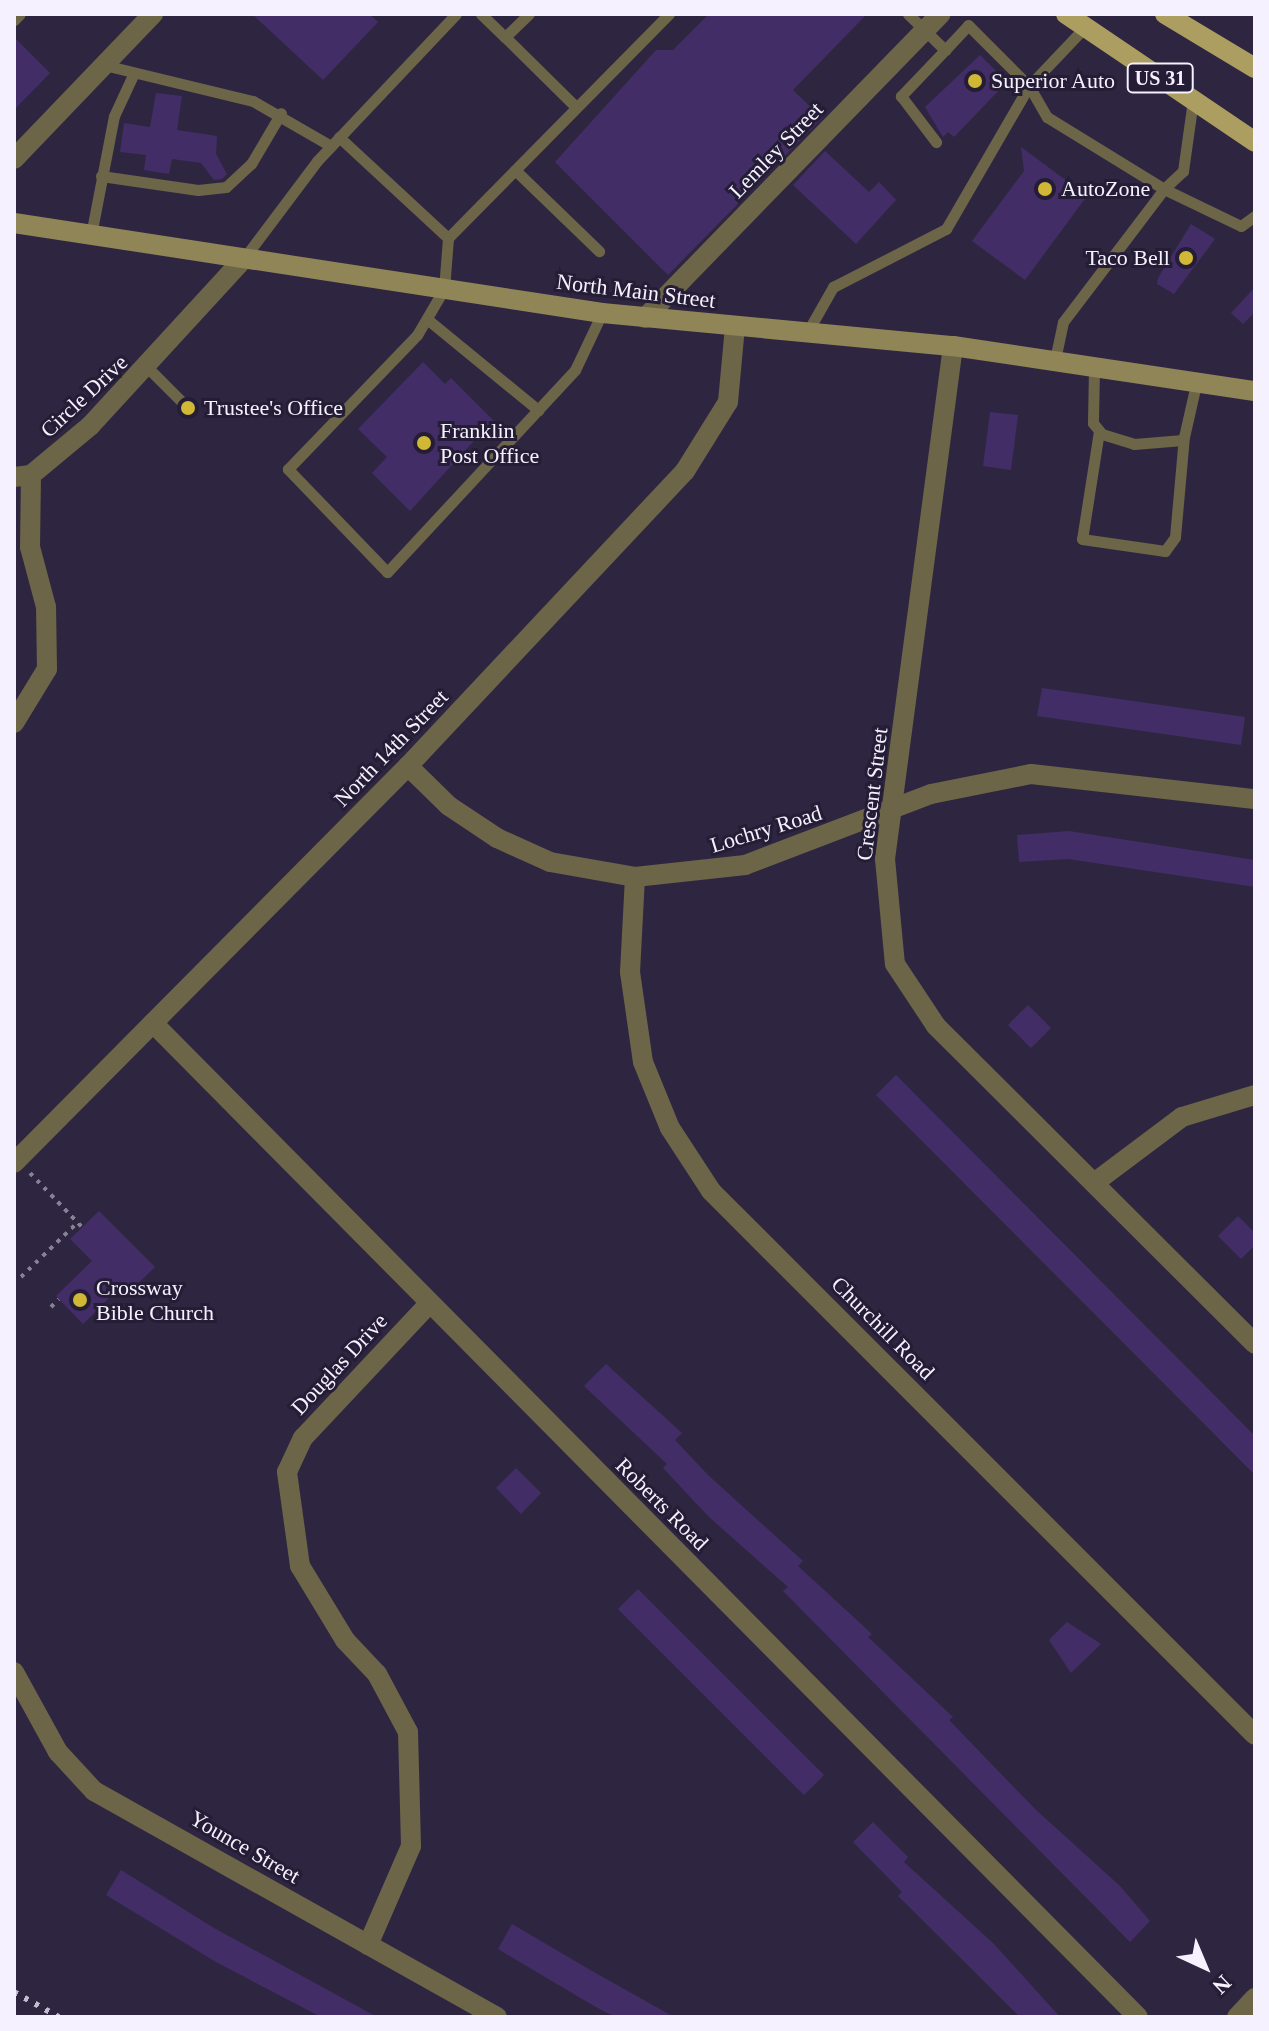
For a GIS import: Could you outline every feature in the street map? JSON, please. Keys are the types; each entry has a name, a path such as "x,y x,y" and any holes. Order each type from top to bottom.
{"main road":[{"name":"US 31","path":"1066,14 1255,142"},
{"name":"US 31","path":"1165,14 1255,68"}],"street":[{"path":"14,159 153,14"},
{"name":"Lemley Street","path":"645,318 941,14"},
{"name":"North Main Street","path":"14,223 241,262 602,313 953,346 1255,391"},
{"name":"Circle Drive","path":"14,723 47,669 46,607 30,547 22,476 149,369 241,262"},
{"name":"North 14th Street","path":"16,1161 408,766 685,471 728,402 735,327"},
{"name":"Crescent Street","path":"953,346 894,812 885,859 887,927 905,987 936,1026 1255,1344"},
{"name":"Lochry Road","path":"408,766 497,838 550,862 635,877 745,865 894,812 931,794 1031,774 1255,799"},
{"name":"Churchill Road","path":"635,877 630,972 643,1062 670,1128 711,1191 1255,1735"},
{"name":"Roberts Road","path":"153,1023 1138,2017"},
{"path":"1094,1183 1182,1117 1255,1095"},
{"name":"Douglas Drive","path":"368,1945 411,1846 408,1732 377,1674 345,1640 300,1566 287,1472 303,1438 429,1304"},
{"name":"Younce Street","path":"14,1672 58,1752 94,1791 497,2017"},
{"path":"1237,2017 1255,1998"}],"lane":[{"path":"14,20 20,14"},
{"path":"241,262 335,141 456,14"},
{"path":"481,14 576,107"},
{"path":"505,37 529,14"},
{"path":"602,313 575,370 387,572 288,469 427,319 444,289 448,238 669,14"},
{"path":"908,14 945,50"},
{"path":"936,142 901,96 968,25 1029,86 1047,117 1164,189 1241,226 1255,216"},
{"path":"808,331 833,287 946,229 1029,86 1085,27"},
{"path":"104,65 133,75 241,98 281,113 335,141 448,238"},
{"path":"91,235 114,116 133,75"},
{"path":"1055,361 1063,322 1164,189 1183,171 1193,100"},
{"path":"101,176 198,190 226,187 251,164 281,113"},
{"path":"515,170 599,251"},
{"path":"427,319 538,410"},
{"path":"149,369 188,408"},
{"path":"1094,369 1093,423 1099,431 1134,444 1183,440"},
{"path":"1099,431 1082,539 1165,551 1175,537 1183,440 1196,384"}],"path":[{"path":"16,1161 82,1227"},
{"path":"21,1277 78,1222"},
{"path":"51,1307 59,1299"}],"building":[{"path":"252,14 369,14 378,22 323,80"},
{"path":"709,14 867,14 793,90 822,118 668,275 555,162 656,50 673,50"},
{"path":"14,37 50,73 14,110"},
{"path":"980,55 1007,82 954,137 948,132 943,137 925,107"},
{"path":"156,93 182,96 177,130 217,136 216,154 227,174 222,179 214,180 201,163 172,159 169,174 144,170 146,155 120,152 124,123 150,127"},
{"path":"1021,147 1087,196 1025,280 972,241 1024,171"},
{"path":"825,151 869,192 879,182 896,200 856,244 793,185"},
{"name":"Taco Bell","path":"1191,224 1215,239 1174,294 1157,284 1158,278"},
{"path":"1255,287 1255,312 1243,324 1231,313"},
{"name":"Franklin Post Office","path":"423,362 445,384 451,378 493,420 410,511 372,473 387,457 358,429"},
{"path":"990,412 1018,415 1011,470 983,466"},
{"path":"1042,688 1245,717 1241,745 1037,716"},
{"path":"1069,831 1255,860 1255,887 1068,859 1019,862 1017,835"},
{"path":"1028,1005 1051,1028 1031,1048 1008,1025"},
{"path":"896,1075 1255,1436 1255,1475 876,1095"},
{"path":"99,1211 155,1267 126,1295 119,1288 83,1324 56,1296 92,1261 70,1239"},
{"path":"1238,1216 1255,1233 1255,1245 1241,1259 1218,1236"},
{"path":"606,1364 682,1433 675,1440 708,1475 803,1561 798,1566 872,1634 868,1637 953,1717 949,1720 1035,1809 1120,1886 1150,1921 1130,1942 783,1591 788,1587 709,1517 663,1468 667,1464 584,1386"},
{"path":"516,1468 541,1493 521,1514 496,1488"},
{"path":"638,1589 824,1775 804,1795 618,1609"},
{"path":"1067,1622 1101,1644 1071,1673 1049,1640"},
{"path":"873,1822 908,1857 904,1862 994,1944 1060,2017 1020,2017 898,1896 902,1892 853,1842"},
{"path":"121,1870 214,1928 377,2017 321,2017 216,1962 106,1895"},
{"path":"512,1924 674,2017 615,2017 594,2006 498,1949"}],"railway":[{"path":"14,1992 59,2017"}],"place":[{"name":"Superior Auto","path":"975,81"},
{"name":"AutoZone","path":"1045,189"},
{"name":"Taco Bell","path":"1186,258"},
{"name":"Trustee's Office","path":"188,408"},
{"name":"Franklin Post Office","path":"424,443"},
{"name":"Crossway Bible Church","path":"80,1300"}]}
